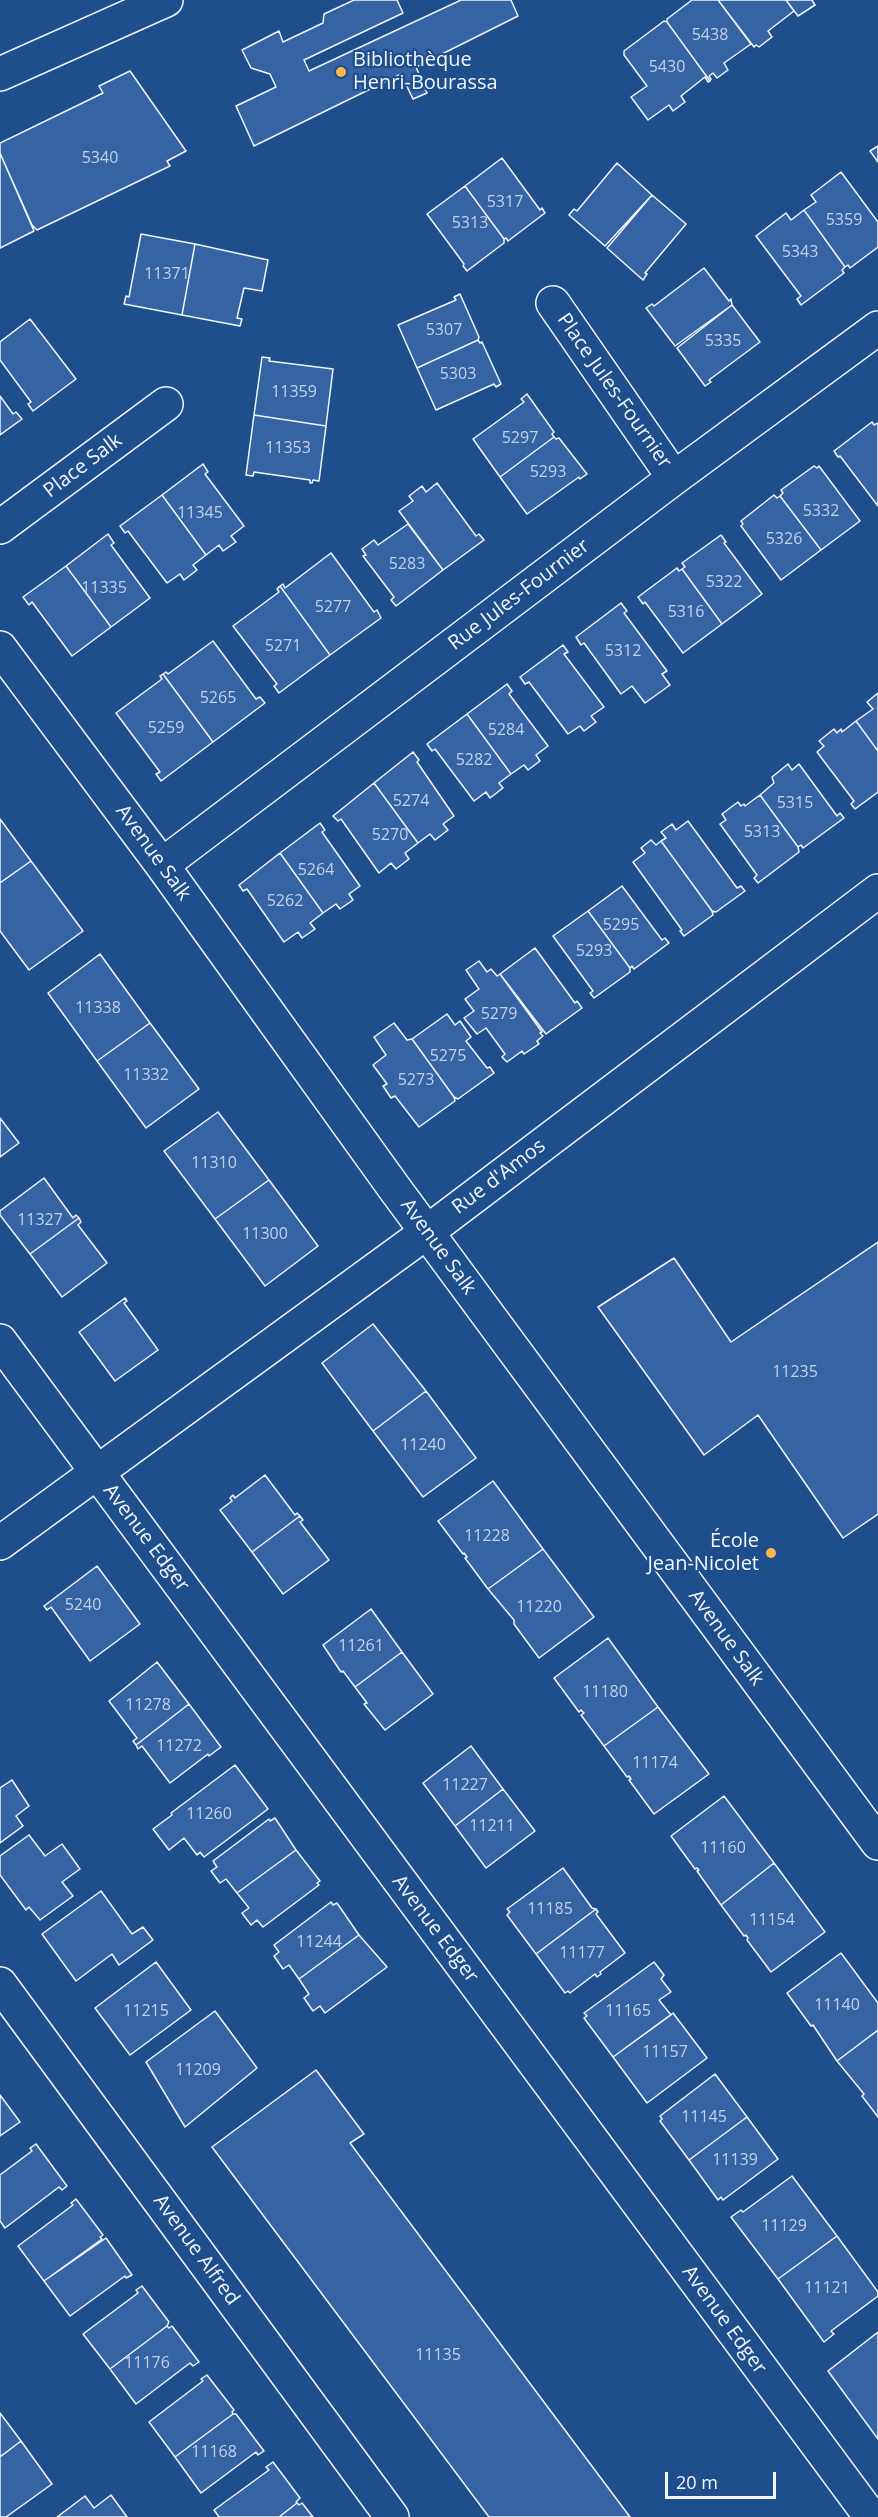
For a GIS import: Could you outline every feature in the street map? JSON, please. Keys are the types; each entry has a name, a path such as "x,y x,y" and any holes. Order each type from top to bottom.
{"street":[{"path":"0,74 166,0"},
{"name":"Place Jules-Fournier","path":"553,303 674,478"},
{"name":"Rue Jules-Fournier","path":"162,865 674,478 878,328"},
{"name":"Place Salk","path":"0,527 166,404"},
{"name":"Avenue Salk","path":"0,648 162,865 426,1232 878,1844"},
{"name":"Rue d'Amos","path":"0,1543 426,1232 878,891"},
{"name":"Avenue Edger","path":"0,1341 871,2517"},
{"name":"Avenue Alfred","path":"0,1984 392,2517"}],"building":[{"name":"Bibliothèque Henri-Bourassa","path":"354,0 397,0 403,13 304,60 309,71 461,0 511,0 518,16 416,67 427,93 413,99 401,74 254,146 236,106 276,87 270,74 251,68 242,50 279,31 283,42 323,23 324,14"},
{"path":"692,0 718,0 751,44 724,63 728,70 717,78 713,73 709,76 710,81 667,22 667,19"},
{"path":"718,0 786,0 794,11 768,31 772,37 759,47 756,45 754,47"},
{"path":"786,0 812,0 815,5 798,16"},
{"path":"664,21 710,81 708,82 705,77 681,96 685,102 673,111 669,105 648,120 631,97 647,86 624,55 624,51"},
{"path":"130,71 186,151 167,161 170,166 37,230 32,225 0,153 0,143 103,93 99,86"},
{"path":"878,146 878,162 870,151"},
{"path":"0,153 34,231 0,248"},
{"path":"502,158 540,210 542,208 545,213 508,241 504,239 465,186"},
{"path":"617,163 652,195 605,246 569,215 574,209 577,211"},
{"path":"841,172 878,222 878,247 850,268 848,265 845,267 804,210 816,202 811,195"},
{"path":"465,186 504,239 504,243 467,271 427,214"},
{"path":"652,195 686,224 645,273 647,274 643,280 607,248"},
{"path":"804,210 845,267 842,270 844,273 801,305 797,299 801,296 756,236 786,213 791,220"},
{"path":"141,234 195,244 182,315 124,304 126,296 129,297"},
{"path":"195,244 268,260 262,291 244,288 237,318 242,319 240,326 182,315"},
{"path":"704,268 729,301 731,299 732,305 675,346 646,308 652,304 654,306"},
{"path":"460,294 479,337 478,340 417,368 398,325 456,300 454,297"},
{"path":"732,305 760,342 709,380 711,382 705,386 677,348"},
{"path":"30,319 76,379 33,411 28,404 31,402 0,360 0,342"},
{"path":"478,340 482,342 501,384 496,387 494,384 436,410 417,368"},
{"path":"262,357 270,358 269,361 333,369 326,426 254,415"},
{"path":"527,394 554,432 552,434 554,437 500,477 473,439 524,402 521,399"},
{"path":"0,396 13,414 16,412 22,419 0,435"},
{"path":"254,415 326,426 319,481 313,480 310,483 310,480 254,472 253,476 246,475"},
{"path":"872,422 874,425 878,423 878,506 834,451"},
{"path":"554,437 559,438 587,474 580,479 579,477 527,514 500,477"},
{"path":"203,464 208,472 205,474 244,526 231,536 236,542 223,551 219,545 206,555 162,495"},
{"path":"814,466 817,468 819,466 860,521 821,550 780,496 783,493 781,490"},
{"path":"437,483 476,536 479,534 484,540 443,570 399,511 413,501 409,496 422,486 426,492"},
{"path":"162,495 206,555 193,565 197,570 184,580 180,574 167,583 128,531 125,533 120,526"},
{"path":"774,495 777,498 780,496 821,550 781,580 741,526 743,524 741,521"},
{"path":"408,524 443,570 396,606 391,600 394,597 363,556 366,555 362,549 374,540 378,545"},
{"path":"108,534 114,543 111,545 150,598 111,627 66,566"},
{"path":"721,535 726,542 724,543 762,594 722,624 682,569 685,567 682,563"},
{"path":"331,553 374,612 377,610 381,618 330,655 280,586 283,584 285,588"},
{"path":"66,566 111,627 72,656 32,602 29,605 23,597"},
{"path":"677,568 679,571 682,569 722,624 683,653 645,602 643,604 638,597"},
{"path":"280,586 330,655 279,693 274,686 277,684 233,626 279,592 277,589"},
{"path":"621,603 627,611 624,613 667,671 662,674 670,685 645,703 632,686 621,694 584,643 581,645 576,637"},
{"path":"213,641 256,699 260,697 265,703 213,742 163,674 166,672 168,674"},
{"path":"563,645 568,652 564,654 604,707 591,716 596,722 584,731 580,726 568,734 529,682 525,684 520,677"},
{"path":"163,674 213,742 161,781 156,774 160,772 116,713 162,679 160,676"},
{"path":"507,684 512,691 509,694 548,746 536,755 540,761 528,770 524,765 511,774 467,714"},
{"path":"878,693 878,751 856,721 873,709 867,702"},
{"path":"467,714 511,774 499,783 503,788 490,798 486,792 474,801 435,749 432,751 427,744"},
{"path":"856,721 878,751 878,792 855,809 851,804 854,801 817,752 824,746 819,741 834,729 837,733 841,729 842,732"},
{"path":"413,752 419,760 417,762 454,816 443,824 448,830 435,840 430,834 418,843 374,783"},
{"path":"788,764 792,770 799,764 837,816 840,813 844,818 803,848 801,845 798,847 760,795 774,783 772,777"},
{"path":"374,783 418,843 405,853 409,859 396,869 391,863 379,873 341,819 338,821 333,816"},
{"path":"760,795 798,847 799,852 758,883 754,878 757,875 720,824 726,820 722,814 738,802 741,806 744,804 745,806"},
{"path":"0,819 31,861 0,883"},
{"path":"688,821 737,888 741,886 745,891 716,912 712,911 661,841 666,838 661,832 672,824 676,830"},
{"path":"320,823 325,830 322,832 360,886 349,894 353,900 340,909 336,904 323,913 280,853"},
{"path":"651,840 656,845 661,841 712,911 713,915 684,936 633,862 645,853 641,848"},
{"path":"280,853 323,913 310,923 315,929 302,938 298,932 284,942 247,889 243,891 239,885"},
{"path":"31,861 83,931 29,970 0,931 0,883"},
{"path":"622,886 662,940 665,938 669,943 634,969 632,966 630,968 588,911"},
{"path":"588,911 630,968 630,972 594,998 590,993 593,991 553,936"},
{"path":"535,948 575,1003 577,1001 582,1008 546,1034 500,974"},
{"path":"100,954 150,1023 97,1061 48,993"},
{"path":"479,961 487,972 491,969 497,976 500,974 542,1032 540,1033 543,1036 537,1041 539,1044 524,1054 522,1051 507,1062 502,1057 505,1054 486,1028 477,1034 464,1018 474,1011 465,999 479,989 466,970"},
{"path":"447,1014 455,1025 460,1021 471,1037 466,1041 487,1068 490,1067 494,1073 458,1099 454,1097 412,1039"},
{"path":"150,1023 199,1089 146,1128 97,1061"},
{"path":"394,1023 407,1040 412,1039 455,1101 419,1127 395,1096 391,1098 383,1086 387,1084 373,1065 386,1055 374,1037"},
{"path":"218,1112 269,1180 215,1219 164,1151"},
{"path":"0,1118 19,1143 0,1157"},
{"path":"44,1178 73,1218 76,1215 79,1218 30,1254 0,1215 0,1211"},
{"path":"269,1180 318,1246 265,1286 215,1219"},
{"path":"79,1218 81,1222 78,1225 107,1263 62,1297 30,1254"},
{"path":"878,1242 878,1514 843,1538 758,1415 704,1455 598,1307 674,1258 731,1342"},
{"path":"125,1298 127,1301 124,1303 158,1350 115,1381 79,1332"},
{"path":"373,1324 426,1391 373,1431 322,1363"},
{"path":"426,1391 476,1458 423,1497 373,1431"},
{"path":"265,1475 295,1515 297,1513 300,1516 252,1552 220,1510 232,1501 230,1498 233,1495 235,1498"},
{"path":"493,1481 543,1549 488,1589 465,1558 467,1557 438,1521"},
{"path":"300,1516 303,1520 300,1522 329,1560 283,1594 252,1552"},
{"path":"543,1549 594,1617 539,1658 514,1624 514,1620 488,1589"},
{"path":"97,1566 140,1624 90,1661 51,1607 47,1610 44,1606"},
{"path":"371,1609 402,1652 355,1687 343,1671 341,1672 323,1645"},
{"path":"608,1638 658,1707 604,1746 581,1715 584,1713 581,1710 579,1712 554,1678"},
{"path":"402,1652 433,1694 385,1730 364,1704 367,1703 355,1687"},
{"path":"157,1662 189,1704 136,1745 133,1741 137,1738 109,1701"},
{"path":"189,1704 221,1747 170,1783 142,1746 138,1749 136,1745"},
{"path":"658,1707 709,1774 654,1814 629,1780 631,1779 629,1776 627,1777 604,1746"},
{"path":"471,1746 503,1789 455,1826 423,1783"},
{"path":"235,1765 268,1809 204,1857 200,1852 197,1855 184,1838 169,1850 153,1829"},
{"path":"12,1780 29,1806 16,1816 23,1826 0,1843 0,1788"},
{"path":"503,1789 535,1831 486,1868 455,1826"},
{"path":"724,1796 774,1863 721,1905 697,1871 699,1870 695,1869 671,1836"},
{"path":"275,1818 296,1850 237,1893 226,1879 220,1883 211,1871 217,1867 213,1861 269,1819 270,1821"},
{"path":"29,1835 45,1856 62,1844 80,1869 62,1882 73,1896 40,1920 29,1907 26,1910 0,1875 0,1856"},
{"path":"296,1850 320,1881 317,1883 319,1885 263,1927 257,1920 251,1925 242,1913 249,1908 237,1893"},
{"path":"774,1863 825,1932 771,1972 747,1940 746,1935 744,1936 721,1905"},
{"path":"563,1868 592,1908 596,1909 536,1954 507,1915 510,1912 507,1909"},
{"path":"101,1891 132,1934 143,1927 153,1940 119,1965 112,1954 76,1981 42,1934"},
{"path":"331,1902 333,1905 337,1903 359,1935 299,1979 289,1965 283,1969 274,1956 279,1952 274,1945"},
{"path":"596,1909 598,1912 596,1914 625,1953 600,1972 601,1974 597,1977 595,1974 570,1993 568,1991 565,1993 536,1954"},
{"path":"359,1935 387,1967 325,2013 320,2006 313,2011 304,1998 309,1994 299,1979"},
{"path":"841,1953 878,2003 878,2030 837,2061 813,2025 811,2026 787,1993"},
{"path":"156,1962 191,2010 130,2055 95,2008"},
{"path":"654,1962 664,1975 661,1979 671,1992 659,2000 671,2015 613,2057 584,2018 587,2016 584,2013"},
{"path":"215,2011 257,2068 185,2127 146,2062"},
{"path":"673,2013 707,2058 647,2103 613,2057"},
{"path":"878,2030 878,2117 862,2096 864,2094 837,2061"},
{"path":"316,2070 364,2134 350,2143 630,2517 489,2517 212,2147"},
{"path":"715,2074 747,2117 689,2160 660,2121 662,2119 660,2116"},
{"path":"0,2095 20,2122 0,2136"},
{"path":"747,2117 778,2159 723,2200 721,2197 718,2200 689,2160"},
{"path":"36,2144 67,2186 62,2190 59,2187 5,2228 0,2221 0,2175 32,2151 30,2148"},
{"path":"792,2176 837,2236 778,2279 731,2217 741,2210 743,2212"},
{"path":"76,2199 103,2235 100,2237 102,2239 44,2281 18,2246 73,2205 71,2203"},
{"path":"837,2236 878,2292 878,2296 831,2331 834,2334 824,2342 778,2279"},
{"path":"106,2238 132,2275 126,2278 125,2276 70,2316 44,2281"},
{"path":"142,2286 169,2322 167,2326 110,2369 83,2334 138,2293 136,2290"},
{"path":"167,2326 169,2328 172,2326 199,2362 193,2366 190,2363 136,2404 110,2369"},
{"path":"878,2332 878,2439 828,2371"},
{"path":"207,2375 234,2410 233,2414 175,2457 149,2422 203,2381 201,2379"},
{"path":"0,2413 21,2441 0,2457"},
{"path":"236,2414 264,2451 258,2455 256,2452 201,2493 175,2457"},
{"path":"21,2441 52,2484 6,2517 0,2517 0,2457"},
{"path":"273,2462 300,2498 297,2503 279,2517 219,2517 214,2510 269,2470 266,2467"},
{"path":"111,2495 127,2517 57,2517 85,2496 94,2508"},
{"path":"297,2503 299,2505 302,2503 313,2517 279,2517"}],"place":[{"name":"Bibliothèque Henri-Bourassa","path":"341,72"},
{"name":"École Jean-Nicolet","path":"771,1553"}]}
